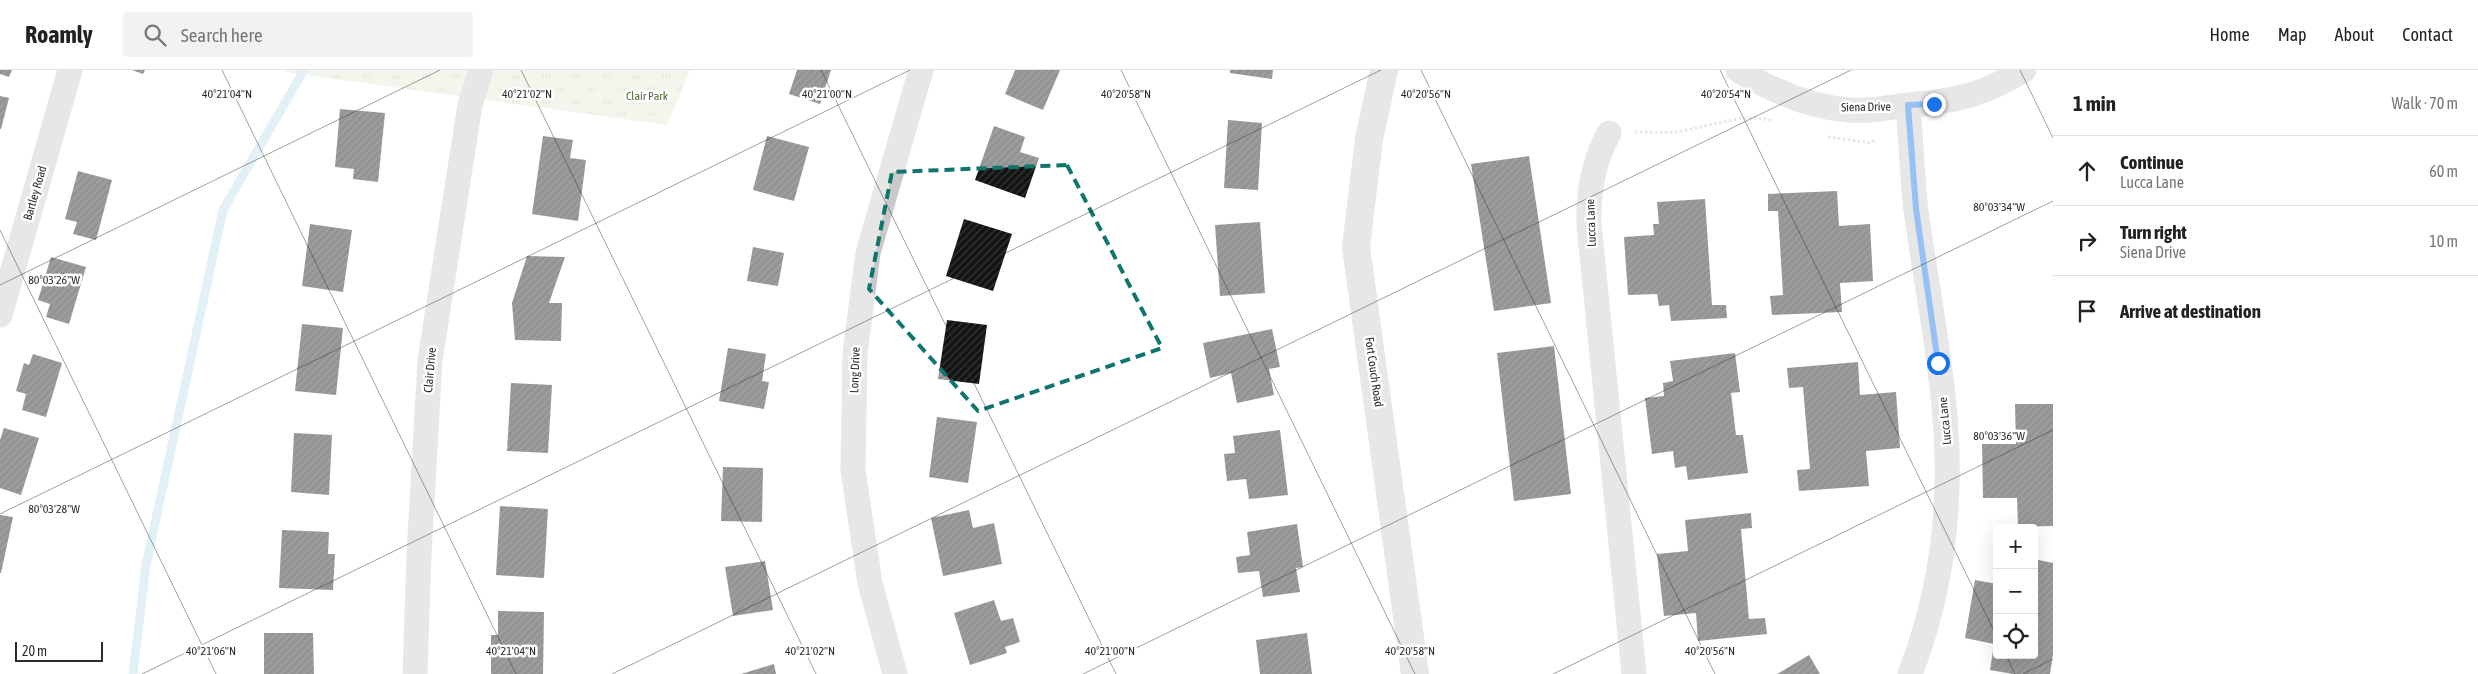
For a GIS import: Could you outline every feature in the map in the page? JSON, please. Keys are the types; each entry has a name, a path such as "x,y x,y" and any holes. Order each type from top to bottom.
{"street":[{"name":"Bartley Road","path":"0,315 70,70"},
{"name":"Clair Drive","path":"415,674 419,554 430,360 470,104 481,70"},
{"name":"Long Drive","path":"895,674 870,583 853,470 855,354 868,253 921,70"},
{"name":"Fort Couch Road","path":"1384,70 1369,139 1356,247 1415,674"},
{"name":"Siena Drive","path":"1738,70 1777,92 1821,105 1848,110 1961,99 1988,90 2024,70"},
{"name":"Lucca Lane","path":"1908,105 1916,209 1944,406 1947,450 1945,520 1937,582 1928,619 1910,674"},
{"name":"Lucca Lane","path":"1609,133 1601,147 1592,180 1588,206 1634,674"}],"path":[{"path":"1609,133 1675,132 1742,119 1762,118 1775,122"},
{"path":"1824,136 1871,143 1874,140"}],"highlighted area":[{"path":"1067,165 1162,348 978,411 869,289 892,172"}],"green space":[{"name":"Clair Park","path":"285,70 690,70 667,125 285,72"}],"building":[{"path":"0,70 12,70 9,77 0,74"},
{"path":"132,70 145,70 143,74"},
{"path":"797,70 831,70 820,104 789,94"},
{"path":"1015,70 1060,70 1043,110 1005,94"},
{"path":"1230,70 1273,70 1272,79 1230,73"},
{"path":"0,96 9,98 1,129 0,129"},
{"path":"340,109 385,113 378,182 353,179 354,169 335,167"},
{"path":"1228,120 1262,123 1258,190 1224,188"},
{"path":"994,126 1025,137 1020,152 1039,158 1025,198 975,180"},
{"path":"543,136 573,140 570,158 586,160 578,221 532,214"},
{"path":"767,136 809,147 794,201 753,190"},
{"path":"1529,156 1551,303 1494,311 1471,164"},
{"path":"78,171 112,180 96,240 73,234 77,222 65,219"},
{"path":"1837,191 1839,226 1870,224 1873,281 1840,283 1842,312 1772,315 1770,296 1783,295 1778,211 1768,211 1768,194"},
{"path":"1705,199 1712,305 1726,305 1727,318 1671,321 1669,305 1659,306 1657,294 1628,295 1624,237 1654,235 1653,224 1659,224 1657,202"},
{"path":"964,219 1012,234 993,291 946,276"},
{"path":"1260,222 1265,293 1220,296 1215,225"},
{"path":"310,224 352,230 343,292 302,286"},
{"path":"753,247 784,253 778,286 747,281"},
{"path":"527,256 565,257 549,303 562,303 561,341 515,340 512,303"},
{"path":"51,257 86,267 69,324 46,317 50,304 38,300"},
{"path":"947,320 987,325 979,384 938,379"},
{"path":"302,324 343,328 336,395 295,391"},
{"path":"1272,329 1280,367 1269,369 1274,395 1237,403 1231,373 1210,378 1203,343"},
{"path":"1554,346 1571,494 1514,501 1497,353"},
{"path":"728,348 766,354 762,381 769,382 764,409 719,401"},
{"path":"1735,353 1740,392 1731,393 1736,435 1743,435 1748,473 1688,480 1686,466 1675,468 1673,451 1652,454 1645,398 1664,396 1663,383 1673,381 1670,361"},
{"path":"33,354 62,363 46,417 22,410 26,394 16,391 24,363 29,365"},
{"path":"1858,362 1860,395 1896,392 1900,448 1866,451 1869,486 1799,491 1797,470 1810,469 1803,387 1789,388 1787,368"},
{"path":"511,383 552,385 548,453 507,451"},
{"path":"2015,404 2053,404 2053,526 2018,524 2017,498 1983,498 1982,444 2016,444"},
{"path":"937,417 977,422 968,483 929,477"},
{"path":"4,428 39,438 21,495 0,488 0,440"},
{"path":"1280,430 1288,495 1249,499 1246,479 1227,481 1224,454 1235,453 1233,436"},
{"path":"294,433 332,435 329,495 291,492"},
{"path":"723,467 763,468 762,522 721,521"},
{"path":"500,506 548,509 544,578 496,575"},
{"path":"969,510 973,528 994,523 1002,564 943,576 931,518"},
{"path":"1751,513 1752,528 1741,529 1749,619 1765,618 1767,634 1698,641 1696,613 1664,616 1657,554 1688,551 1685,520"},
{"path":"0,515 13,517 1,573 0,573"},
{"path":"1297,524 1303,567 1296,568 1300,592 1263,597 1259,571 1238,573 1236,557 1250,555 1247,532"},
{"path":"282,530 329,532 328,554 335,554 333,590 279,588"},
{"path":"2038,560 2053,563 2053,654 2050,674 2013,674 1990,670 1993,650 1993,659 2038,659"},
{"path":"765,561 773,610 733,616 725,567"},
{"path":"1975,580 1993,583 1993,644 1965,638"},
{"path":"994,600 1001,621 1013,618 1020,642 1005,647 1007,653 970,665 954,613"},
{"path":"498,611 544,612 543,674 491,674 491,635 498,635"},
{"path":"264,633 313,633 314,674 264,674"},
{"path":"1307,633 1312,674 1260,674 1256,640"},
{"path":"1809,655 1820,674 1777,674"},
{"path":"774,664 776,674 741,674"}],"waterway":[{"path":"133,674 146,565 223,210 304,70"}],"route":[{"path":"1934,104 1908,105 1916,209 1938,363"}]}
